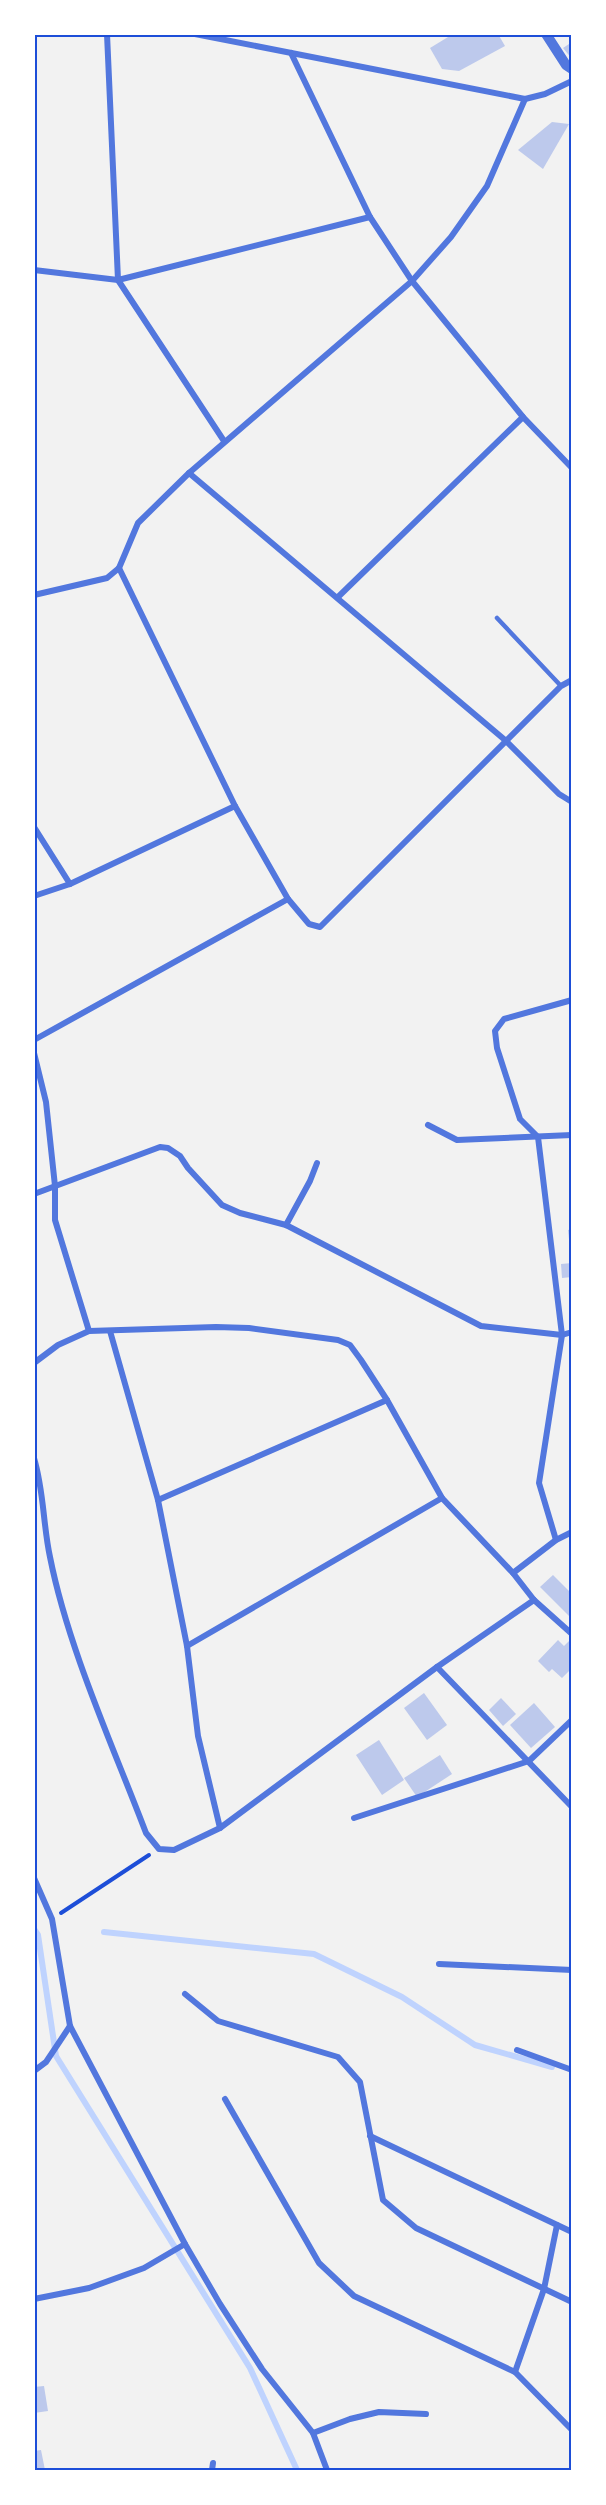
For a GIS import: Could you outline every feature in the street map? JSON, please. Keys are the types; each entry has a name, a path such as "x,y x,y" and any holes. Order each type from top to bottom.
{"street":[{"path":"107,34 118,280 224,441"},
{"path":"195,34 388,70 525,99 546,94 572,81"},
{"path":"546,34 566,65 572,69"},
{"path":"291,53 370,218 412,280 523,417 572,468"},
{"path":"34,596 107,578 119,568 138,523 224,441 412,280 451,237 487,186 525,99"},
{"path":"34,270 118,280 370,218"},
{"path":"338,597 523,417"},
{"path":"189,473 505,740 559,794 572,802"},
{"path":"119,568 235,806 288,899 309,924 320,927 505,740 561,686 572,680"},
{"path":"34,896 70,884 235,806"},
{"path":"34,827 70,884"},
{"path":"34,1040 288,899"},
{"path":"556,1540 539,1483 562,1335 538,1137 520,1119 497,1048 495,1031 504,1019 572,1000"},
{"path":"34,1053 46,1102 55,1186 56,1220 89,1331"},
{"path":"428,1125 457,1140 572,1135"},
{"path":"34,1194 160,1147 168,1148 180,1156 222,1205 240,1213 286,1224 481,1326 562,1335 572,1332"},
{"path":"286,1224 310,1181 317,1163"},
{"path":"34,1363 58,1345 89,1331 249,1328 338,1340 350,1345 387,1400 442,1498 513,1573 534,1600 572,1634"},
{"path":"110,1331 158,1500 187,1646 198,1736 220,1828"},
{"path":"158,1500 387,1400"},
{"path":"34,1458 40,1477 50,1557 74,1642 146,1833 159,1849 174,1850 220,1828 437,1667 534,1600"},
{"path":"187,1646 442,1498"},
{"path":"513,1573 556,1540 572,1532"},
{"path":"437,1667 572,1807"},
{"path":"354,1818 529,1761 572,1720"},
{"path":"34,1878 52,1919 70,2026 185,2244 262,2369 313,2433 327,2470"},
{"path":"439,1964 572,1970"},
{"path":"185,1994 218,2020 338,2057 360,2082 383,2200 416,2228 572,2302"},
{"path":"34,2071 46,2062 70,2026"},
{"path":"517,2050 572,2070"},
{"path":"225,2099 319,2264 354,2296 515,2372 572,2430"},
{"path":"370,2136 572,2232"},
{"path":"515,2372 544,2289 556,2225"},
{"path":"34,2299 89,2288 133,2272 185,2244"},
{"path":"313,2433 350,2419 379,2412 426,2414"},
{"path":"212,2470 213,2463"}],"lane":[{"path":"496,618 561,686"}],"path":[{"path":"52,1919 159,1849"}],"building":[{"path":"453,34 498,34 505,46 459,71 442,69 430,48"},
{"path":"572,42 572,59 563,48"},
{"path":"552,122 569,124 543,169 518,150"},
{"path":"572,1229 572,1248 570,1248 568,1230"},
{"path":"572,1263 572,1277 562,1278 561,1264"},
{"path":"553,1575 572,1594 572,1619 540,1587"},
{"path":"558,1640 564,1646 570,1640 572,1642 572,1668 562,1678 552,1669 549,1672 538,1661"},
{"path":"424,1693 447,1725 427,1740 404,1708"},
{"path":"501,1698 516,1714 503,1726 489,1710"},
{"path":"534,1703 555,1727 531,1748 510,1725"},
{"path":"379,1740 404,1780 382,1795 356,1755"},
{"path":"440,1755 452,1774 417,1797 404,1778"},
{"path":"44,2386 48,2411 34,2413 34,2387"},
{"path":"41,2450 45,2470 34,2470 34,2451"}],"waterway":[{"path":"34,1929 38,1935 56,2056 250,2368 297,2470"},
{"path":"104,1932 314,1954 402,1997 475,2045 552,2067"}]}
